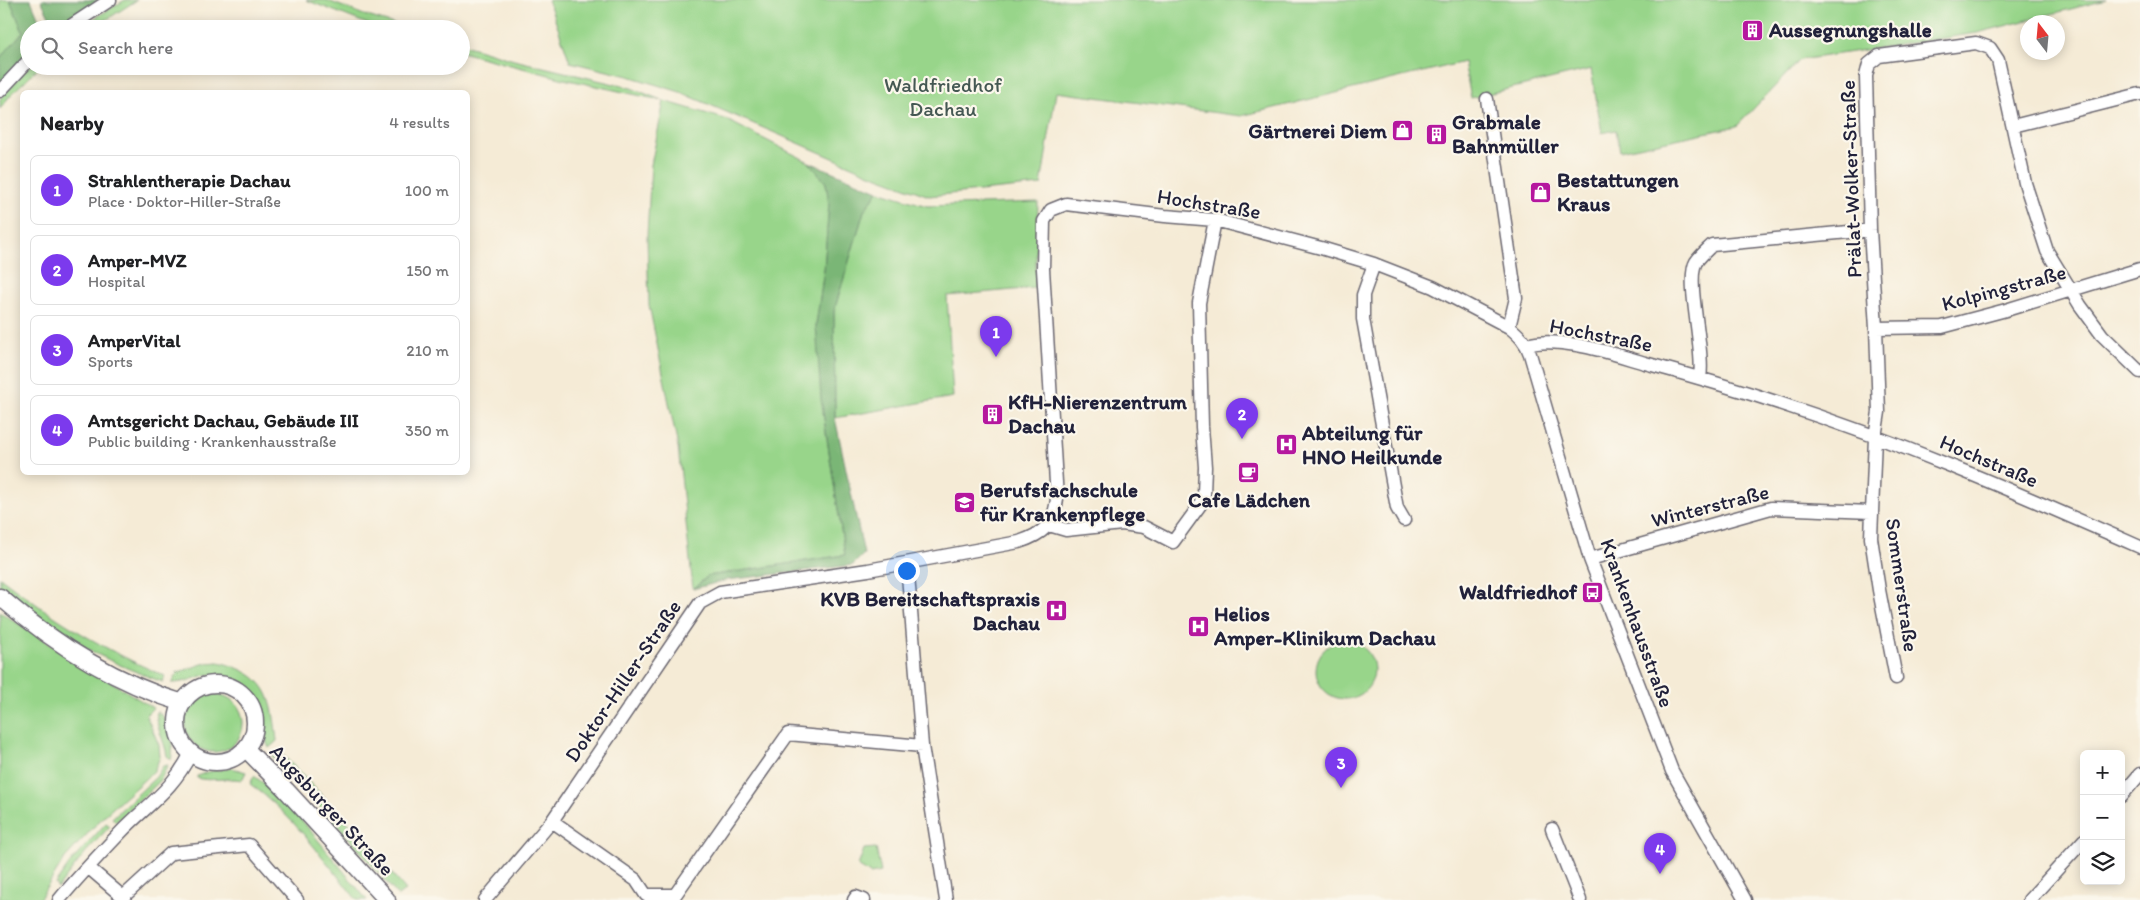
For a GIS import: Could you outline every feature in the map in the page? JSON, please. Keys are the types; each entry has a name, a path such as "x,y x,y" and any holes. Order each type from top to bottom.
{"main road":[{"path":"0,597 56,640 125,681 182,703"},
{"path":"215,684 228,686 239,691 248,700 254,712 256,725 253,738 246,749 225,761 213,762 201,759 191,753 182,742 178,729 178,716 182,703 191,693 202,687 215,684"},
{"name":"Augsburger Straße","path":"246,749 292,796 387,900"}],"street":[{"path":"80,20 110,0"},
{"name":"Prälat-Wolker-Straße","path":"1875,437 1879,412 1870,230 1866,76 1869,64 1879,56 1976,43 1990,48 1998,60 2025,183 2047,250 2102,335 2140,372"},
{"path":"0,90 20,69"},
{"path":"2013,126 2140,94"},
{"path":"1487,99 1516,298 1509,327"},
{"name":"Hochstraße","path":"1048,526 1053,518 1057,499 1042,269 1044,221 1051,210 1066,204 1215,220 1312,245 1374,264 1433,287 1509,327 1527,345 1536,342 1561,342 1615,354 1700,378 1875,437 1956,467 2140,547"},
{"path":"1048,526 1066,530 1122,524 1144,528 1172,542 1200,505 1204,494 1205,474 1199,303 1215,220"},
{"path":"1700,378 1703,364 1692,283 1695,263 1712,245 1870,230"},
{"path":"1374,264 1363,296 1363,318 1398,508 1404,520"},
{"name":"Kolpingstraße","path":"1876,328 1942,327 2072,291 2140,269"},
{"name":"Krankenhausstraße","path":"1527,345 1590,559 1672,772 1745,900"},
{"name":"Sommerstraße","path":"1875,437 1874,494 1871,512 1872,538 1878,590 1896,678"},
{"name":"Winterstraße","path":"1590,559 1771,508 1871,512"},
{"name":"Doktor-Hiller-Straße","path":"485,900 552,821 700,603 720,592 907,564 1019,542 1031,538 1048,526"},
{"path":"907,564 922,746 946,900"},
{"path":"552,821 636,880 646,898 675,894 788,734 922,746"},
{"path":"59,900 121,832 171,786 182,771 191,753"},
{"path":"2122,795 2138,780"},
{"path":"1552,829 1580,900"},
{"path":"2029,900 2080,844"},
{"path":"89,868 124,899 171,852 249,845 297,900"},
{"path":"854,900 856,897 864,900"}],"green space":[{"path":"0,0 10,0 20,25 20,35 0,58"},
{"path":"10,0 31,0 39,20 20,20 20,25"},
{"path":"41,0 99,0 68,20 51,20"},
{"path":"125,0 137,0 106,20 91,20"},
{"path":"306,0 326,0 380,20 357,20"},
{"name":"Waldfriedhof Dachau","path":"548,0 2106,0 2047,15 2020,15 2020,22 1977,33 1800,60 1737,126 1620,151 1616,130 1602,133 1591,69 1471,98 1464,62 1241,116 1056,92 1041,185 929,196 870,174 680,92 628,76 570,62"},
{"path":"20,35 20,65 0,86 0,58"},
{"path":"470,47 514,60 631,88 664,101 564,79 470,54"},
{"path":"21,75 31,75 0,109 0,99"},
{"path":"664,101 725,119 809,162 826,183 829,203 824,270 816,325 824,419 845,555 708,576 693,589 678,447 649,305 647,236 651,165"},
{"path":"809,162 878,191 864,211 834,311 835,418 864,554 853,565 727,580 693,589 708,576 845,555 821,399 816,325 824,270 829,203 826,183"},
{"path":"878,191 927,206 1038,202 1035,288 947,296 953,397 835,418 834,311 864,211"},
{"path":"0,577 39,606 79,632 165,676 163,682 98,655 56,631 0,588"},
{"path":"0,612 153,708 146,715 159,745 160,757 154,771 104,816 65,858 39,900 0,900"},
{"path":"1339,641 1351,641 1361,645 1370,654 1374,676 1366,691 1351,699 1339,699 1329,695 1320,686 1316,676 1316,664 1320,654 1329,645"},
{"path":"219,662 248,673 264,689 273,711 277,741 269,748 265,737 262,707 252,691 238,680 211,674 184,682 172,683 177,673 205,663"},
{"path":"214,694 225,696 238,707 243,723 241,734 230,747 214,752 203,750 190,739 185,723 187,712 198,699"},
{"path":"157,711 166,721 171,733 171,760 167,756 158,727"},
{"path":"279,751 354,829 406,890 398,896 348,837 273,757 273,754"},
{"path":"168,765 160,781 116,822 112,818 156,777 163,766"},
{"path":"232,768 246,772 242,780 207,780 197,778 197,776 207,772"},
{"path":"254,776 278,794 296,813 367,900 357,900 294,823 250,784"},
{"path":"106,823 110,826 85,853 58,888 55,884 70,863"},
{"path":"876,848 881,872 870,874 858,866 864,849"}],"place":[{"name":"Aussegnungshalle","path":"1753,30"},
{"name":"Gärtnerei Diem","path":"1403,131"},
{"name":"Grabmale Bahnmüller","path":"1436,134"},
{"name":"Bestattungen Kraus","path":"1541,192"},
{"name":"Strahlentherapie Dachau","path":"996,357"},
{"name":"KfH-Nierenzentrum Dachau","path":"992,414"},
{"name":"Amper-MVZ","path":"1242,439"},
{"name":"Abteilung für HNO Heilkunde","path":"1286,445"},
{"name":"Cafe Lädchen","path":"1249,473"},
{"name":"Berufsfachschule für Krankenpflege","path":"964,502"},
{"name":"Waldfriedhof","path":"1593,592"},
{"name":"KVB Bereitschaftspraxis Dachau","path":"1056,611"},
{"name":"Helios Amper-Klinikum Dachau","path":"1198,626"},
{"name":"AmperVital","path":"1341,788"},
{"name":"Amtsgericht Dachau, Gebäude III","path":"1660,874"}]}
